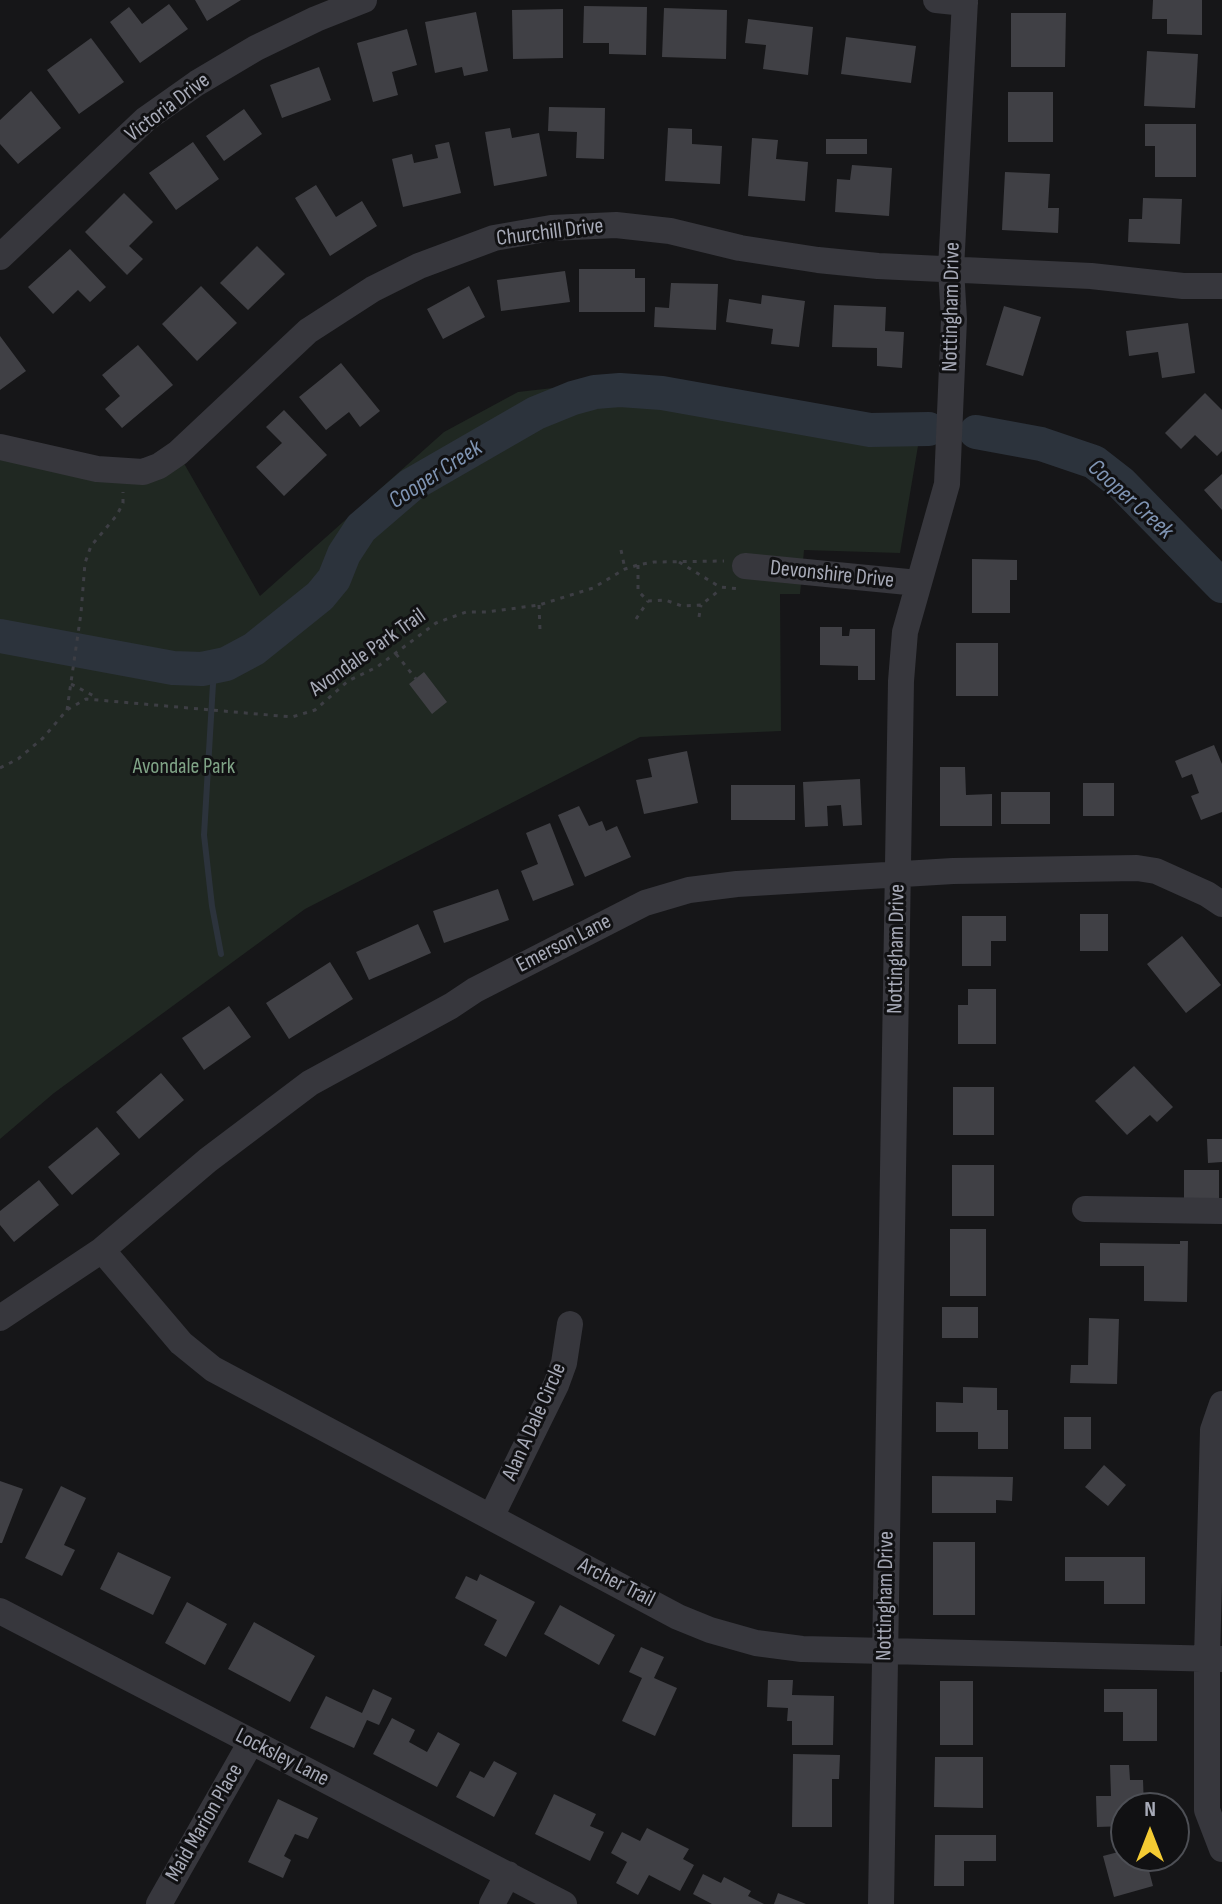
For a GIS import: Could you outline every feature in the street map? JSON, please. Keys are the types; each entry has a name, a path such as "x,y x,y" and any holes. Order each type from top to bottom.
{"street":[{"name":"Victoria Drive","path":"0,257 146,119 197,83 256,48 364,0"},
{"path":"936,0 965,1"},
{"name":"Nottingham Drive","path":"881,1904 901,681 905,632 947,484 954,319 951,269 965,1"},
{"name":"Churchill Drive","path":"0,447 97,469 143,472 159,466 178,453 308,331 373,289 419,266 494,238 575,225 616,225 670,231 740,248 818,260 1091,276 1183,286 1222,286"},
{"name":"Devonshire Drive","path":"745,566 918,583"},
{"name":"Emerson Lane","path":"0,1318 102,1250 208,1160 310,1083 475,990 645,903 689,890 737,884 898,874 1137,868 1156,871 1222,904"},
{"path":"1085,1209 1222,1211"},
{"name":"Archer Trail","path":"102,1250 181,1343 213,1369 678,1617 710,1630 756,1643 802,1649 1215,1659"},
{"name":"Alan A Dale Circle","path":"491,1517 556,1385 564,1363 570,1324"},
{"path":"1222,1404 1213,1430 1215,1659 1207,1810 1222,1849"},
{"name":"Locksley Lane","path":"0,1611 564,1904"},
{"name":"Maid Marion Place","path":"159,1904 251,1742"},
{"path":"492,1904 508,1874"}],"path":[{"path":"67,710 85,563 91,546 123,503 124,472"},
{"path":"621,550 625,569"},
{"name":"Avondale Park Trail","path":"97,698 292,717 315,710 348,681 377,667 436,623 466,612 539,605 593,588 638,565 715,561"},
{"path":"638,565 638,591 648,601 665,600 682,606 701,605 723,588"},
{"path":"636,619 648,601"},
{"path":"539,605 540,630"},
{"path":"699,617 701,605"},
{"path":"396,654 416,679"},
{"path":"71,684 97,698"},
{"path":"0,768 18,759 43,738 76,703 97,698"}],"green space":[{"name":"Avondale Park","path":"623,380 922,422 900,553 804,550 800,594 780,594 781,731 640,737 305,909 54,1093 0,1139 0,447 97,469 178,453 260,596 444,432 518,392"}],"building":[{"path":"195,0 241,0 207,21"},
{"path":"1153,0 1202,0 1202,35 1167,34 1167,19 1152,19"},
{"path":"169,4 188,29 140,63 110,22 129,7 142,24"},
{"path":"584,6 647,7 646,55 609,54 609,43 583,43"},
{"path":"664,8 727,10 726,59 662,57"},
{"path":"563,9 563,58 513,59 512,10"},
{"path":"476,12 488,71 464,76 462,67 435,73 425,22"},
{"path":"1011,13 1066,13 1065,67 1011,67"},
{"path":"748,19 813,27 808,75 763,69 766,45 745,43"},
{"path":"407,29 417,65 392,72 398,95 373,102 357,43"},
{"path":"846,37 916,46 911,83 841,74"},
{"path":"91,38 124,82 79,114 47,70"},
{"path":"1147,51 1198,54 1195,108 1144,106"},
{"path":"319,67 331,100 282,118 270,85"},
{"path":"31,91 61,128 18,164 0,144 0,120"},
{"path":"1008,92 1053,92 1053,142 1008,142"},
{"path":"549,107 605,108 604,159 576,158 577,132 548,131"},
{"path":"244,109 262,134 224,161 206,136"},
{"path":"1145,124 1196,124 1196,177 1155,177 1155,146 1145,146"},
{"path":"510,128 512,138 539,133 547,176 494,186 485,132"},
{"path":"668,128 692,129 692,144 722,146 720,184 665,181"},
{"path":"752,138 778,140 776,159 808,162 805,201 748,196"},
{"path":"826,139 867,139 867,154 826,154"},
{"path":"193,142 219,179 176,210 149,173"},
{"path":"449,142 461,193 403,207 392,159 412,154 414,163 438,158 435,145"},
{"path":"852,165 892,168 889,216 835,212 837,179 850,180"},
{"path":"1005,172 1050,174 1048,208 1059,208 1058,233 1002,230"},
{"path":"316,185 336,217 362,201 377,226 330,256 295,198"},
{"path":"124,193 153,222 129,246 143,259 127,275 85,232"},
{"path":"1143,198 1182,199 1180,244 1128,242 1129,219 1142,219"},
{"path":"257,246 285,274 248,310 220,283"},
{"path":"70,249 106,287 90,302 78,290 53,314 28,287"},
{"path":"579,269 635,269 635,278 645,278 645,312 579,312"},
{"path":"565,271 570,302 501,311 497,280"},
{"path":"671,283 718,284 716,330 654,327 655,307 669,308"},
{"path":"201,286 237,323 197,361 162,324"},
{"path":"469,286 485,317 443,339 427,309"},
{"path":"762,295 805,301 799,347 771,344 773,329 726,322 729,299 761,304"},
{"path":"834,305 886,307 885,331 904,332 902,368 877,366 877,348 832,347"},
{"path":"1004,306 1041,317 1023,376 986,365"},
{"path":"1188,323 1195,373 1162,378 1158,352 1129,356 1126,331"},
{"path":"0,336 26,371 0,390"},
{"path":"138,345 173,385 122,428 105,409 120,396 102,375"},
{"path":"341,363 380,411 360,427 349,412 326,430 299,397"},
{"path":"1205,393 1222,410 1222,451 1217,456 1195,435 1181,449 1165,433"},
{"path":"284,410 327,455 284,496 256,467 282,443 266,427"},
{"path":"1222,474 1222,510 1204,490"},
{"path":"972,559 1017,560 1017,580 1010,580 1010,613 972,613"},
{"path":"820,627 842,627 842,636 849,636 850,629 875,629 875,680 858,680 858,666 820,665"},
{"path":"956,643 998,643 998,696 956,696"},
{"path":"424,672 447,702 432,714 409,684"},
{"path":"1214,745 1222,764 1222,812 1201,820 1191,796 1199,793 1192,774 1182,778 1175,761"},
{"path":"687,751 698,803 644,814 636,780 652,777 648,759"},
{"path":"940,767 965,767 966,795 992,794 992,826 940,826"},
{"path":"860,779 862,825 843,826 841,805 827,806 828,826 805,827 803,782"},
{"path":"1083,783 1114,783 1114,816 1083,816"},
{"path":"731,785 795,785 795,820 731,820"},
{"path":"1001,792 1050,792 1050,824 1001,824"},
{"path":"579,806 589,826 602,821 606,831 617,826 631,857 585,877 558,815"},
{"path":"550,823 574,885 533,901 521,871 538,864 526,833"},
{"path":"498,889 509,920 444,943 433,911"},
{"path":"1080,914 1108,914 1108,951 1080,951"},
{"path":"962,916 1006,916 1006,941 991,941 991,966 962,966"},
{"path":"418,924 431,953 369,980 356,952"},
{"path":"1182,936 1221,985 1186,1013 1147,964"},
{"path":"330,962 353,999 289,1039 266,1003"},
{"path":"968,989 996,989 996,1044 958,1044 958,1005 968,1005"},
{"path":"229,1006 251,1037 204,1070 182,1038"},
{"path":"1134,1066 1173,1107 1157,1122 1150,1115 1127,1135 1095,1101"},
{"path":"161,1073 184,1100 139,1139 116,1112"},
{"path":"953,1087 994,1087 994,1135 953,1135"},
{"path":"97,1127 120,1154 72,1195 48,1167"},
{"path":"1207,1139 1222,1139 1222,1162 1208,1163"},
{"path":"952,1165 994,1165 994,1216 952,1216"},
{"path":"1184,1170 1219,1170 1219,1201 1184,1201"},
{"path":"39,1180 59,1205 14,1242 0,1225 0,1211"},
{"path":"950,1229 986,1229 986,1296 950,1296"},
{"path":"1180,1241 1188,1241 1187,1302 1144,1301 1144,1266 1100,1266 1100,1243 1180,1244"},
{"path":"942,1307 978,1307 978,1338 942,1338"},
{"path":"1089,1318 1119,1319 1117,1384 1070,1383 1071,1365 1088,1365"},
{"path":"963,1387 997,1388 997,1410 1008,1410 1008,1449 978,1449 978,1432 936,1432 936,1402 963,1403"},
{"path":"1064,1417 1091,1417 1091,1449 1064,1449"},
{"path":"1104,1465 1126,1485 1108,1506 1085,1487"},
{"path":"932,1476 1013,1477 1012,1501 996,1500 996,1513 932,1513"},
{"path":"0,1481 23,1489 2,1543 0,1543"},
{"path":"61,1486 86,1498 64,1545 75,1550 62,1576 25,1558"},
{"path":"933,1542 975,1542 975,1615 933,1615"},
{"path":"118,1552 171,1577 153,1615 100,1589"},
{"path":"1065,1557 1145,1557 1145,1604 1104,1604 1104,1581 1065,1581"},
{"path":"480,1574 535,1602 506,1657 484,1645 497,1620 455,1598 466,1576 477,1581"},
{"path":"187,1602 227,1624 205,1665 165,1643"},
{"path":"560,1605 615,1635 599,1665 544,1634"},
{"path":"254,1622 315,1656 290,1702 228,1669"},
{"path":"641,1647 664,1657 654,1678 677,1688 655,1736 622,1721 642,1678 629,1672"},
{"path":"768,1680 793,1680 792,1695 834,1696 833,1745 792,1745 792,1721 787,1721 788,1708 767,1707"},
{"path":"940,1681 973,1681 973,1745 940,1745"},
{"path":"373,1689 392,1698 379,1725 367,1720 354,1748 310,1728 326,1696 362,1713"},
{"path":"1104,1689 1157,1689 1157,1741 1123,1741 1123,1712 1104,1712"},
{"path":"392,1718 415,1730 409,1742 427,1752 438,1732 460,1744 437,1787 373,1754"},
{"path":"793,1754 840,1755 839,1779 832,1779 832,1827 792,1827"},
{"path":"935,1757 983,1757 983,1808 934,1807"},
{"path":"494,1761 517,1773 494,1817 456,1797 470,1771 484,1778"},
{"path":"1110,1765 1129,1765 1130,1780 1143,1780 1143,1792 1111,1792"},
{"path":"554,1794 596,1814 590,1826 604,1832 590,1861 535,1834"},
{"path":"1096,1796 1110,1796 1110,1827 1097,1827"},
{"path":"278,1799 318,1818 308,1839 295,1834 284,1856 291,1860 283,1878 248,1862"},
{"path":"647,1828 689,1849 683,1859 694,1865 680,1891 649,1875 638,1895 616,1883 627,1862 611,1853 622,1832 640,1841"},
{"path":"935,1835 996,1835 996,1861 964,1861 964,1886 934,1886"},
{"path":"1110,1854 1110,1872 1149,1872 1153,1886 1114,1897 1103,1856"},
{"path":"703,1874 721,1883 724,1877 751,1891 748,1896 764,1904 712,1904 693,1894"},
{"path":"778,1893 806,1904 774,1904"}],"waterway":[{"name":"Cooper Creek","path":"0,636 173,668 202,669 226,664 254,649 320,596 334,579 344,554 361,528 411,485 536,413 595,392 662,393 870,430 929,429"},
{"name":"Cooper Creek","path":"976,432 1041,444 1094,462 1121,483 1222,586"},
{"path":"214,667 204,835 221,954"}]}
